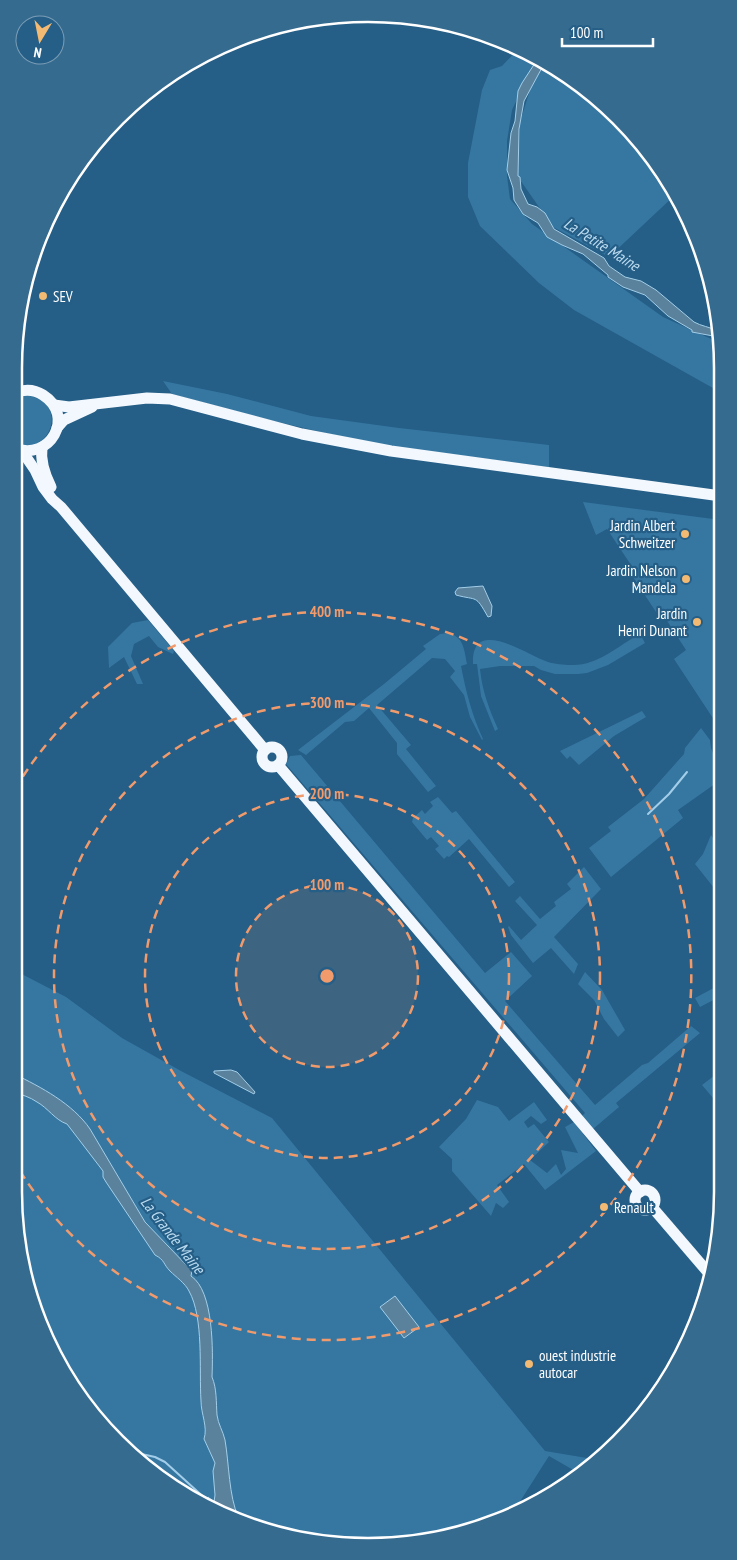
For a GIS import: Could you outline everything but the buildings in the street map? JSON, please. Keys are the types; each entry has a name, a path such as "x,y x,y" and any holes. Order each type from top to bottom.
{"main road":[{"path":"22,391 29,390 37,392 50,399 58,416 57,428"},
{"path":"54,405 68,407 98,405 147,398 170,400 302,434 391,452 714,495"},
{"path":"22,450 30,451 42,448 50,441 64,420 98,405"},
{"path":"42,448 43,469 61,507"},
{"path":"22,454 35,470 52,499 61,507 266,750 262,758 264,764 270,767 278,765 640,1192 636,1197 638,1206 644,1209 652,1206 706,1269"}],"shaded area":[{"path":"513,54 533,64 512,110 507,141 507,176 510,199 532,224 663,317 713,340 714,389 574,310 539,283 480,226 468,197 468,163 482,90 490,70 502,66"},
{"path":"534,65 541,69 524,101 519,129 518,176 520,177 521,189 528,204 537,207 545,213 554,229 604,258 609,266 625,277 641,281 656,290 694,322 713,329 713,337 692,332 692,330 668,316 645,295 623,287 608,277 583,254 547,237 538,223 523,214 514,200 513,188 507,170 518,91"},
{"path":"537,66 561,81 597,108 629,140 656,176 670,200 609,257 553,227 518,177 520,122"},
{"path":"163,381 227,394 311,416 549,445 549,467 373,444 261,418 172,394"},
{"path":"25,395 40,400 49,408 52,418 50,429 44,438 36,444 25,446 22,445 22,396"},
{"path":"583,502 714,519 714,720 674,659 686,650 662,613 658,615 627,568 631,565 607,529 596,535"},
{"path":"483,586 492,606 491,616 488,617 478,602 456,595 455,592 458,588"},
{"path":"148,620 174,651 173,654 158,647 149,636 134,644 131,656 143,684 137,684 124,657 109,668 108,647 132,623"},
{"path":"448,633 457,637 464,649 467,664 461,666 463,676 467,694 483,739 470,717 464,695 450,677 455,671 445,659 432,658 377,705 411,745 406,749 436,786 428,792 397,754 397,743 369,708 354,721 345,722 306,755 298,750 384,684 426,649 423,646 440,634"},
{"path":"640,634 645,643 608,665 587,673 555,674 534,666 500,666 480,669 486,699 498,729 495,731 481,696 477,664 473,664 475,650 481,642 490,640 502,642 548,662 571,665 599,659"},
{"path":"642,711 646,717 614,736 579,765 570,756 567,759 560,751"},
{"path":"701,728 710,740 714,754 714,785 678,810 683,818 611,877 589,848 611,831 608,827 644,799 684,754 685,748"},
{"path":"301,755 485,973 511,952 532,976 505,1001 595,1105 691,1026 700,1033 616,1103 619,1107 593,1129 582,1116 585,1113 286,764 290,756"},
{"path":"438,797 452,813 456,811 515,882 509,887 469,839 449,857 447,856 444,859 435,849 439,846 431,837 427,840 412,822 413,818 422,810 425,814 433,806 430,802"},
{"path":"711,835 714,840 714,888 695,864 703,854"},
{"path":"584,867 601,889 554,937 578,964 574,974 551,948 533,963 511,935 508,927 521,940 537,925 515,901 520,896 540,919 556,906 554,902 571,889 567,884"},
{"path":"585,972 602,990 625,1030 618,1037 604,1019 594,1000 578,984"},
{"path":"22,974 66,997 122,1038 272,1118 545,1451 589,1458 573,1470 549,1456 519,1503 458,1526 414,1535 368,1538 323,1535 279,1526 257,1519 215,1502 195,1491 140,1452 108,1420 81,1384 58,1345 34,1281 25,1237 22,1192"},
{"path":"714,988 714,1000 700,1007 695,998"},
{"path":"231,1070 237,1072 255,1092 254,1094 214,1073 214,1071"},
{"path":"714,1076 714,1099 702,1085"},
{"path":"22,1078 56,1097 83,1120 145,1222 192,1271 191,1276 199,1284 208,1308 212,1338 212,1377 216,1391 217,1415 225,1440 231,1490 236,1511 214,1501 213,1471 215,1463 204,1439 199,1329 194,1302 189,1291 162,1260 155,1255 106,1182 103,1177 103,1171 67,1124 59,1120 45,1107 22,1095"},
{"path":"477,1100 498,1107 509,1121 534,1102 547,1120 541,1124 531,1116 524,1122 528,1128 534,1124 549,1142 530,1160 547,1173 556,1164 561,1175 566,1169 561,1150 578,1153 565,1127 574,1122 596,1151 545,1190 524,1164 497,1185 509,1202 503,1208 496,1203 491,1216 452,1171 452,1159 439,1147 466,1119"},
{"path":"395,1296 419,1327 404,1338 380,1307"}],"waterway":[{"path":"648,814 669,794 687,772"},
{"path":"143,1454 165,1462 200,1494"}],"place":[{"name":"SEV","path":"43,296"},
{"name":"Jardin Albert Schweitzer","path":"685,534"},
{"name":"Jardin Nelson Mandela","path":"686,579"},
{"name":"Jardin Henri Dunant","path":"697,622"},
{"name":"Renault","path":"604,1207"},
{"name":"ouest industrie autocar","path":"529,1364"}],"water label":[{"name":"La Petite Maine","path":"602,244"},
{"name":"La Grande Maine","path":"173,1235"}]}
